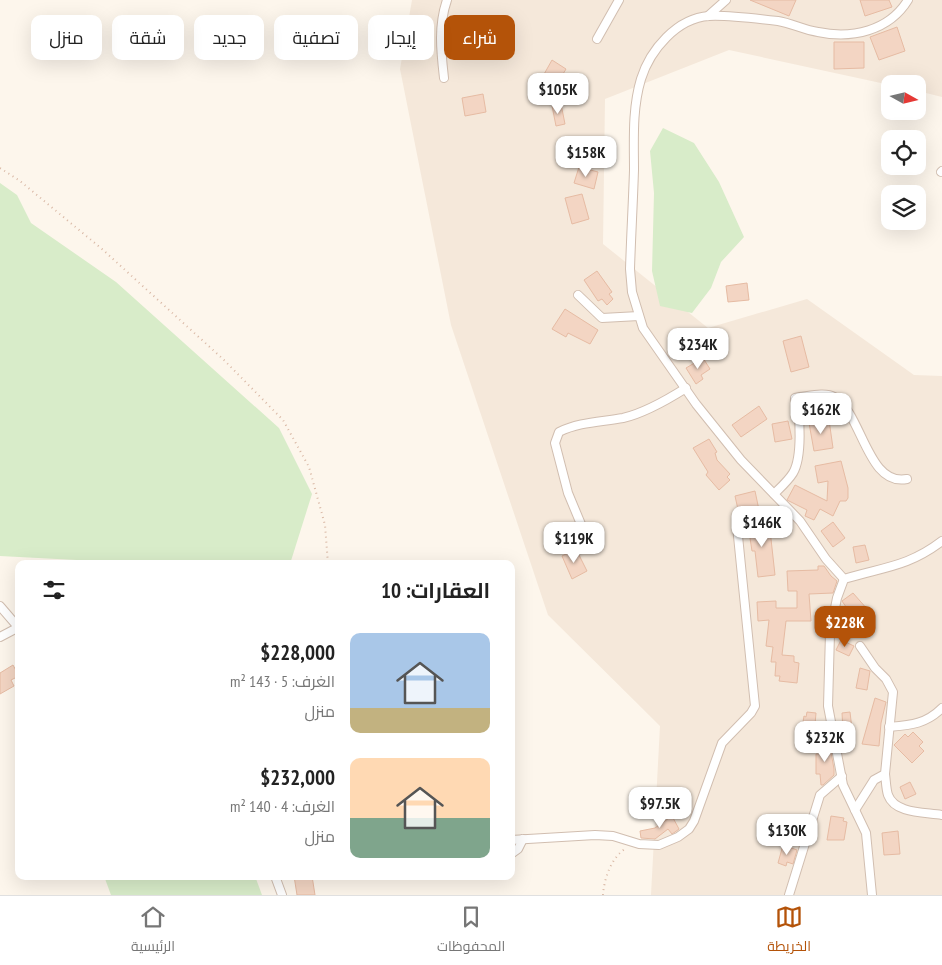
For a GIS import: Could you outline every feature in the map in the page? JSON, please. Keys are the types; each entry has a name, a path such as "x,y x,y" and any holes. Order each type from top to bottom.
{"street":[{"path":"444,78 440,46 443,11 447,0"},
{"path":"597,39 620,0"},
{"path":"726,0 708,16 666,35 642,78 637,98 633,133 630,269 632,292 643,328 686,388 741,460 800,521 826,559 844,579"},
{"path":"708,16 779,21 818,32 848,36 871,30 898,15 908,0"},
{"path":"578,295 602,318 638,316"},
{"path":"582,529 568,493 555,443 559,432 569,427 625,417 663,402 686,388"},
{"path":"774,494 794,472 800,427 799,408 795,398 800,397 825,395 833,396 839,400 850,414 878,466 890,476 907,480"},
{"path":"515,840 595,835 613,836 636,843 659,845 689,829 698,810 722,742 753,710 755,698 736,530 742,520 788,510"},
{"path":"844,579 888,569 916,559 942,541"},
{"path":"844,579 837,598 830,633 828,706 847,795 867,839 872,895"},
{"path":"0,606 15,624"},
{"path":"0,637 15,629"},
{"path":"860,646 875,668 886,678 894,692 886,774 888,794 894,804 909,810 942,815"},
{"path":"890,727 919,724 930,720 942,708"},
{"path":"855,810 874,780 886,774"},
{"path":"789,895 820,795 842,776"},
{"path":"515,851 523,839"},
{"path":"276,880 282,895"}],"path":[{"path":"0,168 20,180 102,249 224,360 283,420 309,467 325,525 328,560"},
{"path":"603,895 606,879 613,860 622,850 636,843"}],"shaded area":[{"path":"412,0 942,0 942,97 926,93 926,75 881,75 881,83 729,50 605,99 603,244 708,328 807,299 914,375 942,376 942,895 651,895 660,726 548,615 451,325 400,69 402,60 434,60 434,15 409,15"}],"green space":[{"path":"663,128 694,143 719,182 744,237 721,262 711,288 692,313 660,306 652,271 654,193 650,151"},
{"path":"0,183 17,195 31,223 116,282 279,428 312,494 291,560 76,560 0,556"},
{"path":"105,880 256,880 262,895 111,895"}],"building":[{"path":"750,0 796,0 789,16"},
{"path":"860,0 889,0 892,7 865,16"},
{"path":"897,27 905,51 879,60 870,37"},
{"path":"834,42 864,42 864,68 834,69"},
{"path":"552,60 566,69 555,83 543,76"},
{"path":"483,94 486,112 465,116 462,98"},
{"path":"561,104 565,124 556,126 552,106"},
{"path":"579,167 598,172 594,189 574,183"},
{"path":"582,194 589,219 572,224 565,198"},
{"path":"597,271 612,292 609,294 613,299 607,305 602,299 598,301 584,280"},
{"path":"747,283 749,300 728,302 726,286"},
{"path":"565,309 598,330 590,344 568,333 566,337 552,329"},
{"path":"801,336 809,367 791,372 783,341"},
{"path":"703,358 710,369 701,375 703,379 696,384 686,368"},
{"path":"759,406 767,419 741,437 732,425"},
{"path":"829,420 833,448 814,451 809,423"},
{"path":"788,421 792,439 775,442 772,424"},
{"path":"709,439 717,452 715,453 717,460 730,474 727,477 730,480 719,490 706,475 708,472 693,448"},
{"path":"841,461 848,488 848,498 846,501 840,501 833,516 820,509 814,520 805,516 807,510 787,500 795,485 827,501 828,481 818,483 815,466"},
{"path":"755,491 759,510 739,514 735,496"},
{"path":"769,521 775,575 758,577 755,551 752,551 748,525"},
{"path":"833,522 845,538 833,547 821,531"},
{"path":"865,545 869,560 856,563 853,547"},
{"path":"576,549 587,571 572,579 562,556"},
{"path":"818,566 824,566 837,581 833,593 809,594 811,621 786,621 782,655 794,656 794,662 799,663 797,683 779,681 780,676 775,676 776,662 771,662 773,647 766,646 769,620 758,621 757,602 776,601 776,608 797,608 797,591 788,591 787,571 818,570"},
{"path":"853,593 868,610 855,620 842,601"},
{"path":"841,640 854,646 849,656 836,650"},
{"path":"13,665 15,669 15,678 11,680 14,686 0,694 0,673"},
{"path":"860,668 870,671 867,690 856,688"},
{"path":"875,698 886,702 881,723 879,746 862,744"},
{"path":"807,712 816,713 814,736 801,734 804,716 806,717"},
{"path":"850,712 852,729 843,730 842,713"},
{"path":"913,732 923,742 919,746 924,751 912,763 894,745 905,734 908,737"},
{"path":"820,741 829,741 834,769 834,775 823,785 821,785 820,774 816,774 816,754 820,754"},
{"path":"910,782 916,794 905,799 900,787"},
{"path":"672,816 679,829 675,832 672,834 668,829 655,839 641,838 640,831 655,828"},
{"path":"831,816 844,818 843,821 847,822 844,840 827,840"},
{"path":"898,831 900,854 884,855 882,833"},
{"path":"783,845 797,850 793,864 787,862 786,866 778,863"},
{"path":"295,880 313,880 315,895 297,895"}]}
